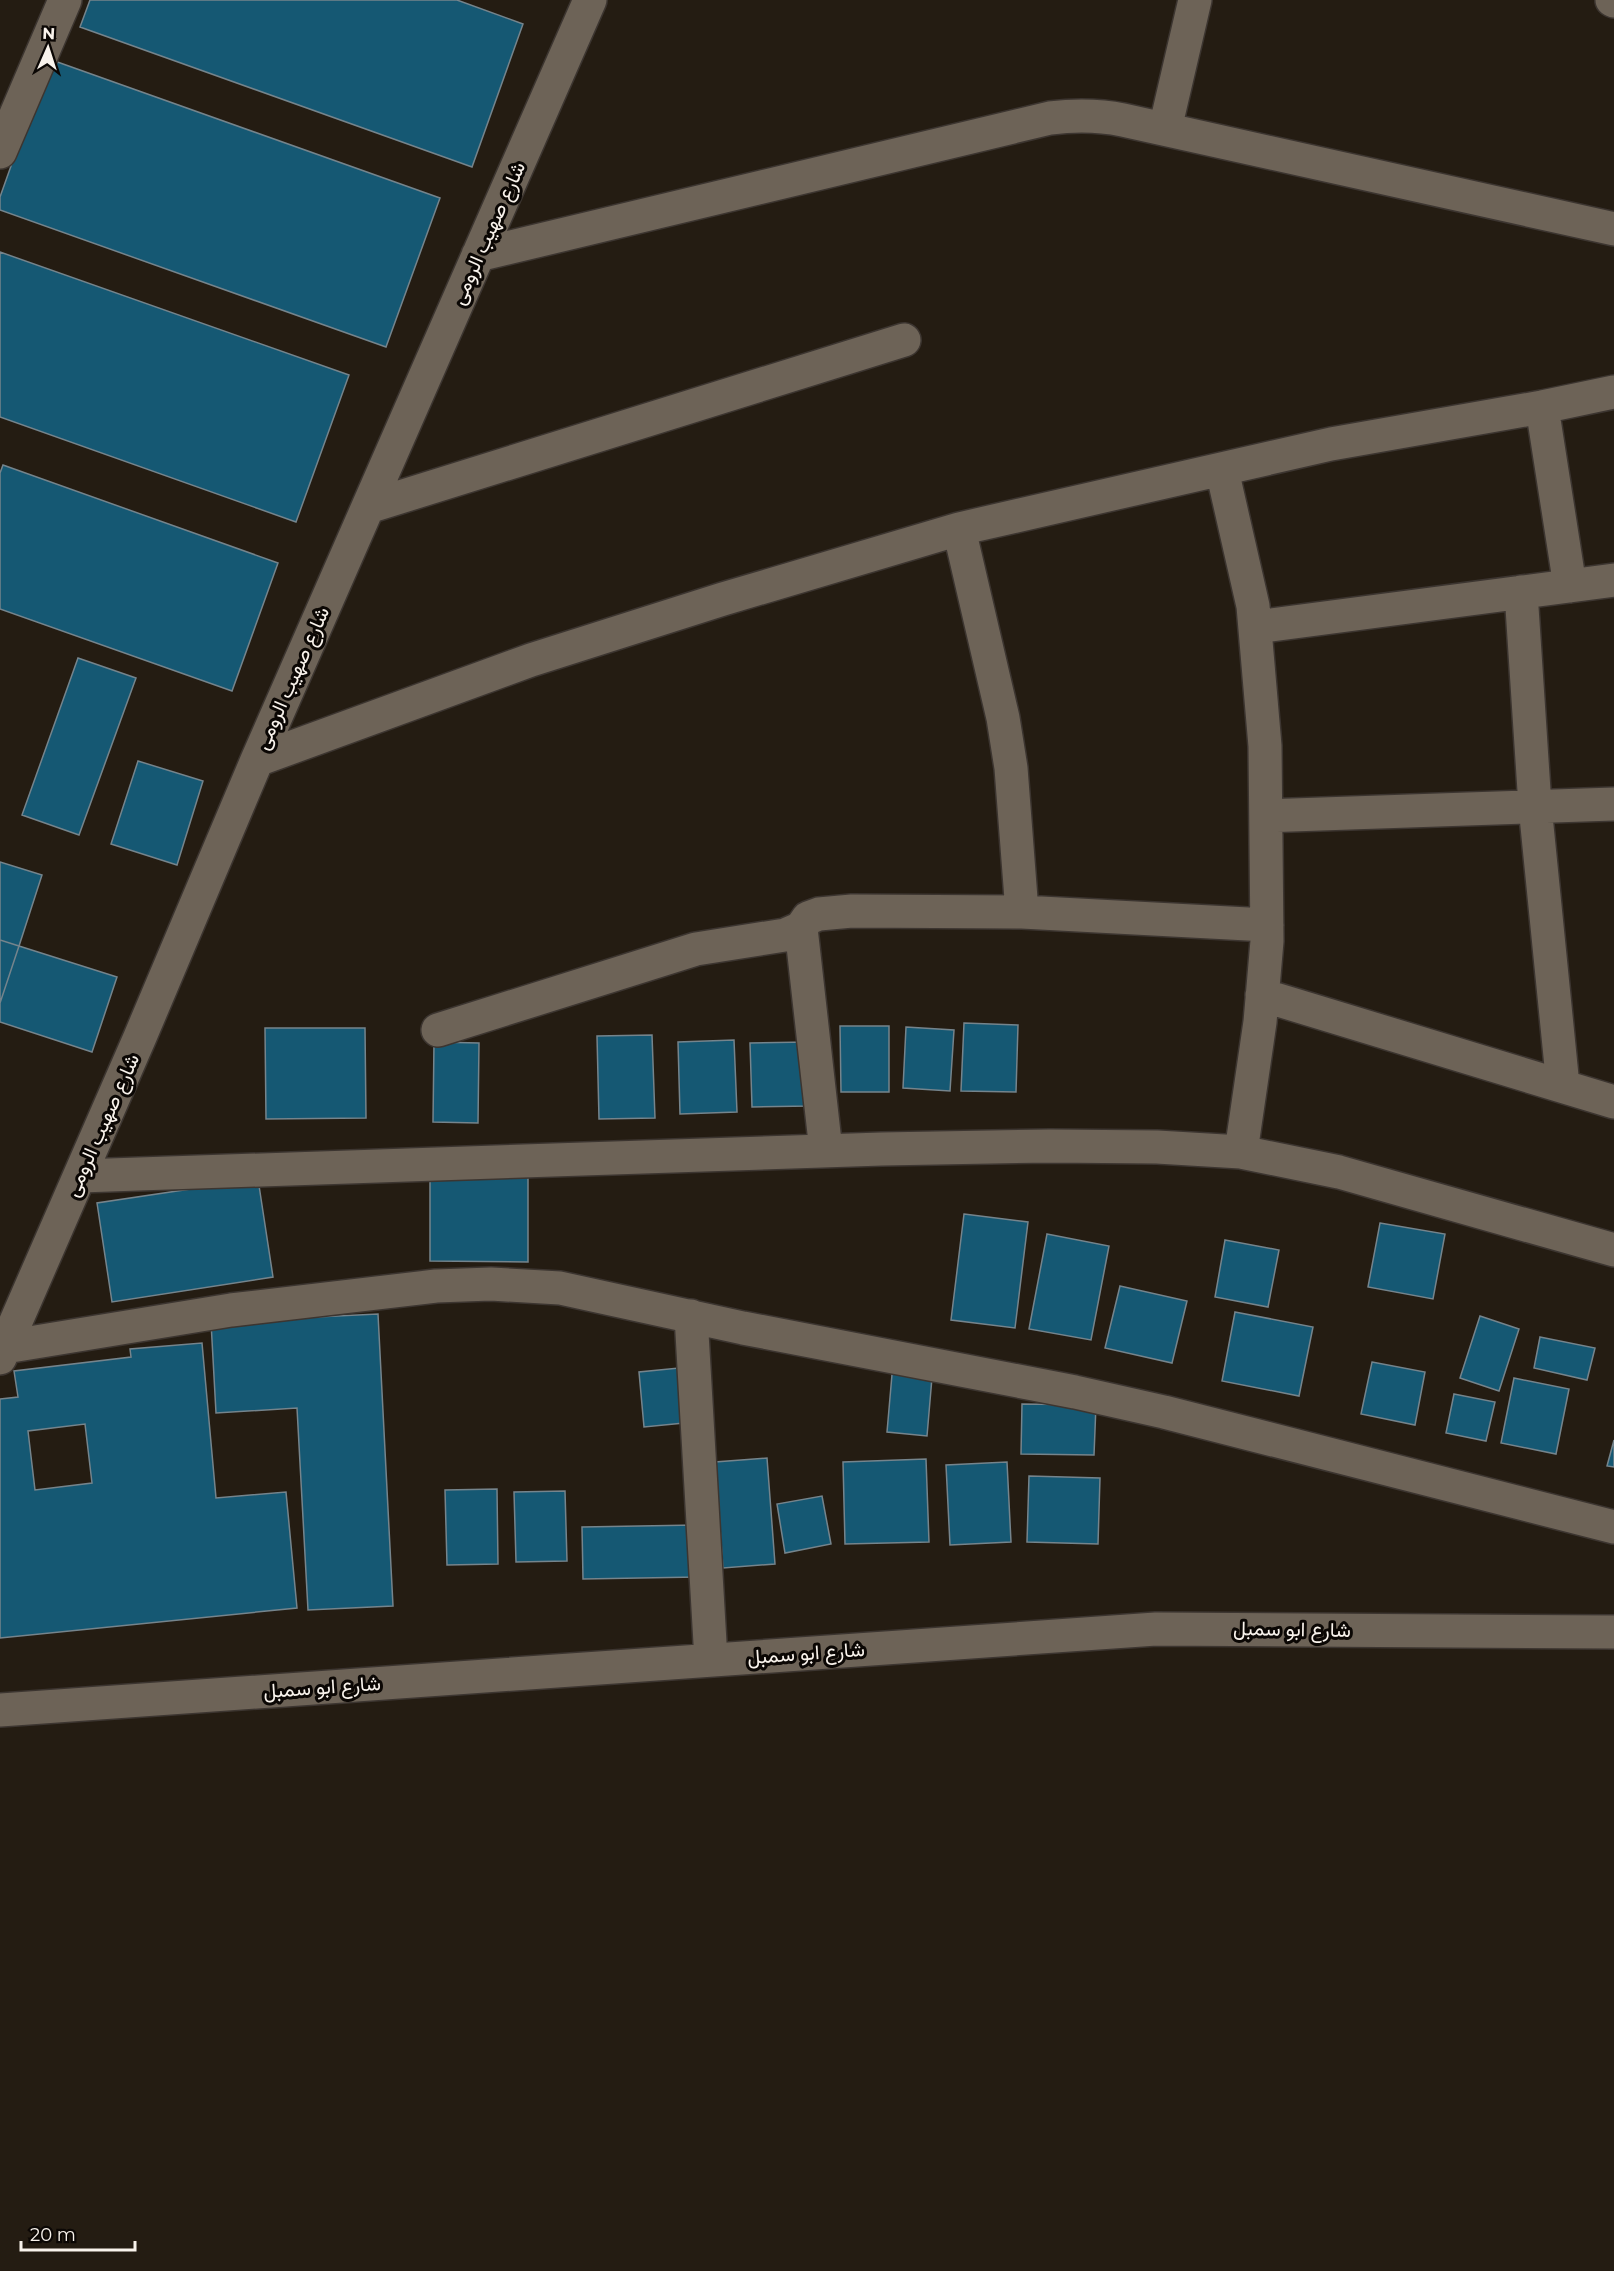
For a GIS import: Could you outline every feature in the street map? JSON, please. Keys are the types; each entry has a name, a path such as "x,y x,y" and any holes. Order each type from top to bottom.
{"street":[{"path":"0,152 65,0"},
{"name":"شارع صهيب الرومى","path":"2,1353 257,760 590,0"},
{"path":"1165,129 1195,0"},
{"path":"478,255 1050,118 1077,114 1097,115 1165,129 1614,229"},
{"path":"368,507 904,340"},
{"path":"257,760 531,660 723,599 959,529 1331,444 1614,392"},
{"path":"1542,407 1570,586"},
{"path":"1222,470 1253,606 1265,746 1267,925 1260,1022 1241,1152"},
{"path":"959,529 1003,718 1011,768 1022,912"},
{"path":"1255,627 1614,580"},
{"path":"1521,592 1535,806 1563,1086"},
{"path":"1266,816 1614,804"},
{"path":"438,1030 668,957 696,949 785,935 801,928 808,918 813,916 852,911 1022,912 1267,925"},
{"path":"801,928 826,1151"},
{"path":"1262,995 1614,1102"},
{"path":"80,1176 826,1151 1112,1146 1241,1152 1339,1172 1614,1250"},
{"path":"2,1353 231,1310 461,1284 509,1284 560,1288 1085,1394 1176,1415 1614,1527"},
{"path":"691,1316 711,1660"},
{"name":"شارع ابو سمبل","path":"0,1710 1156,1629 1614,1632"}],"building":[{"path":"90,0 457,0 523,24 472,167 80,27"},
{"path":"49,59 440,198 386,347 0,210 0,197"},
{"path":"0,252 349,375 296,522 0,417"},
{"path":"3,465 278,563 232,691 0,609 0,473"},
{"path":"78,658 136,678 79,835 22,815"},
{"path":"138,761 203,781 177,865 111,844"},
{"path":"0,862 42,875 19,946 0,940"},
{"path":"0,940 19,946 0,1003"},
{"path":"19,946 117,977 92,1052 0,1022 0,1003"},
{"path":"964,1023 1018,1025 1016,1092 961,1091"},
{"path":"840,1026 889,1026 889,1092 841,1092"},
{"path":"906,1027 954,1030 950,1091 903,1088"},
{"path":"265,1028 365,1028 366,1118 266,1119"},
{"path":"652,1035 655,1118 599,1119 597,1036"},
{"path":"734,1040 737,1112 680,1114 678,1042"},
{"path":"434,1042 479,1043 478,1123 433,1122"},
{"path":"808,1042 809,1106 752,1107 750,1043"},
{"path":"430,1174 528,1175 528,1262 430,1261"},
{"path":"258,1179 273,1277 112,1302 97,1203"},
{"path":"964,1214 1028,1222 1015,1328 951,1320"},
{"path":"1380,1223 1445,1234 1433,1299 1368,1287"},
{"path":"1047,1234 1109,1246 1091,1340 1029,1329"},
{"path":"1225,1240 1279,1250 1268,1307 1215,1297"},
{"path":"1120,1286 1187,1301 1172,1363 1105,1348"},
{"path":"1235,1312 1313,1327 1299,1396 1222,1381"},
{"path":"378,1314 393,1606 308,1610 297,1408 216,1413 211,1322"},
{"path":"1480,1316 1519,1329 1499,1391 1460,1378"},
{"path":"1540,1337 1595,1348 1587,1380 1534,1368"},
{"path":"202,1343 216,1498 286,1492 297,1608 0,1638 0,1399 18,1397 14,1371 131,1357 130,1349","holes":["85,1424 92,1483 35,1490 28,1431"]},
{"path":"1372,1362 1425,1372 1415,1425 1361,1414"},
{"path":"893,1363 933,1366 927,1436 887,1432"},
{"path":"689,1367 694,1422 644,1427 639,1372"},
{"path":"1514,1378 1569,1389 1556,1454 1501,1443"},
{"path":"1454,1394 1495,1402 1486,1441 1446,1433"},
{"path":"1022,1404 1096,1405 1094,1455 1021,1454"},
{"path":"1614,1440 1614,1467 1607,1466"},
{"path":"767,1458 775,1564 723,1568 715,1462"},
{"path":"926,1459 929,1542 845,1544 843,1462"},
{"path":"1007,1462 1011,1542 950,1545 946,1465"},
{"path":"1029,1476 1100,1478 1098,1544 1027,1542"},
{"path":"497,1489 498,1564 447,1565 445,1490"},
{"path":"565,1491 567,1561 516,1562 514,1492"},
{"path":"822,1496 831,1544 785,1553 777,1504"},
{"path":"696,1525 697,1577 583,1579 582,1527"}]}
